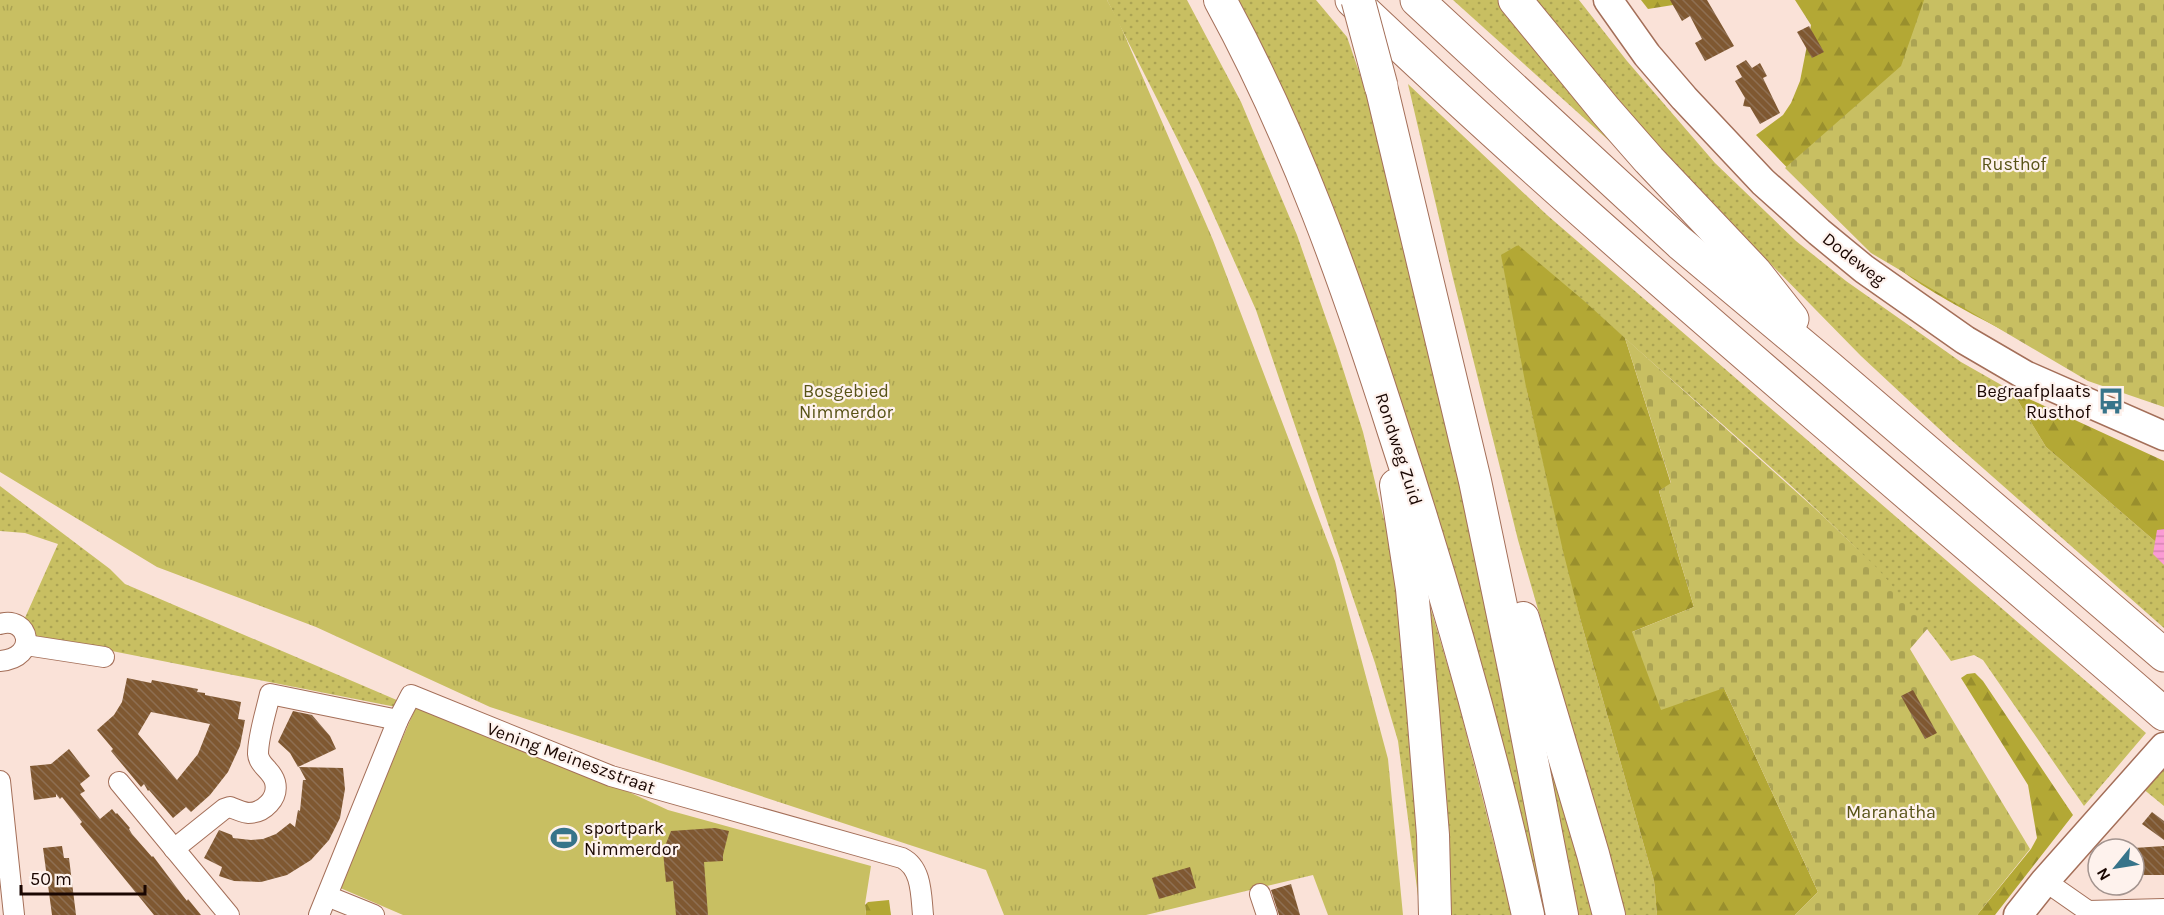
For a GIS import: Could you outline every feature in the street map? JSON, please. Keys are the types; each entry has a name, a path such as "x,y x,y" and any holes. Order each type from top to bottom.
{"highway":[{"path":"1352,0 1415,60 1642,264 2164,714"},
{"path":"1358,0 1381,86"},
{"path":"1417,0 1680,243 2164,655"},
{"path":"1515,0 1642,152 1755,272 1827,366"}],"main road":[{"name":"Rondweg Zuid","path":"1220,0 1284,129 1330,243 1386,407 1457,639 1516,860 1528,915"},
{"path":"1381,86 1475,482 1562,915"},
{"path":"1386,407 1412,589 1433,835 1435,915"},
{"path":"1475,482 1520,607 1609,915"}],"street":[{"name":"Dodeweg","path":"1608,0 1647,55 1763,182 1864,269 1957,335 2025,375 2164,436"},
{"path":"0,624 9,622 16,624 26,636 26,645 19,657 0,661"},
{"path":"26,645 104,657"},
{"path":"174,849 224,809 230,807 246,813 259,811 268,805 274,794 275,782 270,771 261,764 258,752 270,693 398,720"},
{"name":"Vening Meineszstraat","path":"319,915 398,720 411,695 580,765 641,786 909,861 917,875 924,915"},
{"path":"2018,915 2045,881 2164,747"},
{"path":"0,781 14,915"},
{"path":"119,782 229,915"},
{"path":"2045,881 2088,911 2164,909"},
{"path":"1260,894 1267,915"},
{"path":"327,896 374,915"}],"green space":[{"name":"Bosgebied Nimmerdor","path":"0,0 1107,0 1118,20 1213,240 1335,561 1388,759 1403,915 1328,915 1313,875 1146,915 1004,915 986,870 490,707 316,627 157,567 0,472"},
{"path":"1107,0 1187,0 1241,102 1297,235 1336,347 1363,432 1401,590 1412,705 1419,904 1398,741 1375,663 1256,310 1199,182"},
{"path":"1236,0 1316,0 1347,37 1364,86 1386,170 1482,580 1547,915 1540,915"},
{"path":"1453,0 1500,0 1667,193"},
{"path":"1532,0 1579,0 1627,61 1715,163 1796,241 1846,281 1961,362 2012,391 2046,447 2164,549 2164,628 1950,439 1861,356 1711,203"},
{"path":"1641,0 1675,0 1673,5 1648,9"},
{"path":"1795,0 1945,0 2026,342 1973,315 1899,269 1835,215 1756,135 1783,115 1800,81 1811,25"},
{"name":"Rusthof","path":"1924,0 2164,0 2164,407 2088,381 1871,253 1785,168 1901,66"},
{"path":"1408,84 1547,215 2146,733 2084,806 1983,660 1974,655 1951,661 1898,594 1809,502 1517,245 1527,392 1581,622 1654,881 1657,915 1626,915 1518,540"},
{"path":"1518,245 1625,338 1671,484 1659,491 1694,607 1632,632 1724,688 1818,892 1795,915 1657,915 1654,881 1581,622 1527,392 1501,255"},
{"name":"Maranatha","path":"1625,338 1822,515 1878,569 1928,628 1910,649 2030,849 1977,915 1795,915 1818,892 1724,688 1661,710 1632,632 1694,607 1659,491 1671,483"},
{"path":"2012,391 2164,461 2164,549 2046,447"},
{"path":"0,486 110,569 125,584 399,701 396,707 31,635 24,620 58,544 25,533 0,531"},
{"path":"1421,576 1457,697 1512,915 1442,915"},
{"path":"1975,673 1983,681 2073,815 1995,915 1977,915 2031,849 2037,838 2028,785 1961,678"},
{"name":"sportpark Nimmerdor","path":"416,707 605,781 668,810 871,866 865,904 866,915 403,915 338,887"},
{"path":"1540,717 1603,915 1578,915"},
{"path":"2164,762 2164,806 2142,788"},
{"path":"889,900 891,915 866,915 865,905 868,902"}],"shaded area":[{"path":"2164,529 2164,565 2153,554 2157,530"}],"building":[{"path":"1670,0 1707,0 1734,46 1705,61 1695,43 1702,39 1690,16 1682,21"},
{"path":"1809,26 1824,52 1812,58 1797,32"},
{"path":"1746,60 1752,68 1760,63 1767,76 1763,78 1780,113 1760,124 1750,107 1743,106 1745,98 1735,81 1742,77 1736,66"},
{"path":"127,678 151,683 152,680 198,689 197,692 205,693 205,695 241,702 238,719 245,720 240,746 228,772 210,795 191,812 186,807 173,818 144,784 141,787 97,730 114,715 122,702","holes":["151,712 210,724 198,754 177,780 138,734"]},
{"path":"1913,690 1937,733 1925,739 1901,696"},
{"path":"293,711 312,715 330,736 336,749 298,767 290,753 278,742"},
{"path":"69,749 90,776 80,784 85,791 80,794 100,819 112,809 117,813 187,901 188,899 201,915 154,915 80,824 82,822 62,797 60,799 56,794 56,797 34,800 30,766 51,764"},
{"path":"299,767 343,768 345,789 340,818 329,840 311,860 287,875 261,882 234,881 219,876 222,867 204,858 219,830 232,835 233,838 251,840 263,839 276,834 290,823 295,827 298,810 300,811 303,780 306,780"},
{"path":"2152,812 2164,821 2164,840 2142,824"},
{"path":"715,828 729,831 723,861 704,862 708,915 676,915 673,881 666,882 663,851 671,831"},
{"path":"62,846 64,858 69,858 76,915 52,915 43,848"},
{"path":"2164,846 2164,875 2146,875 2146,847"},
{"path":"1190,867 1196,888 1159,899 1152,878"},
{"path":"1291,884 1300,915 1279,915 1271,890"}],"place":[{"name":"Begraafplaats Rusthof","path":"2111,401"},
{"name":"sportpark Nimmerdor","path":"564,838"}]}
